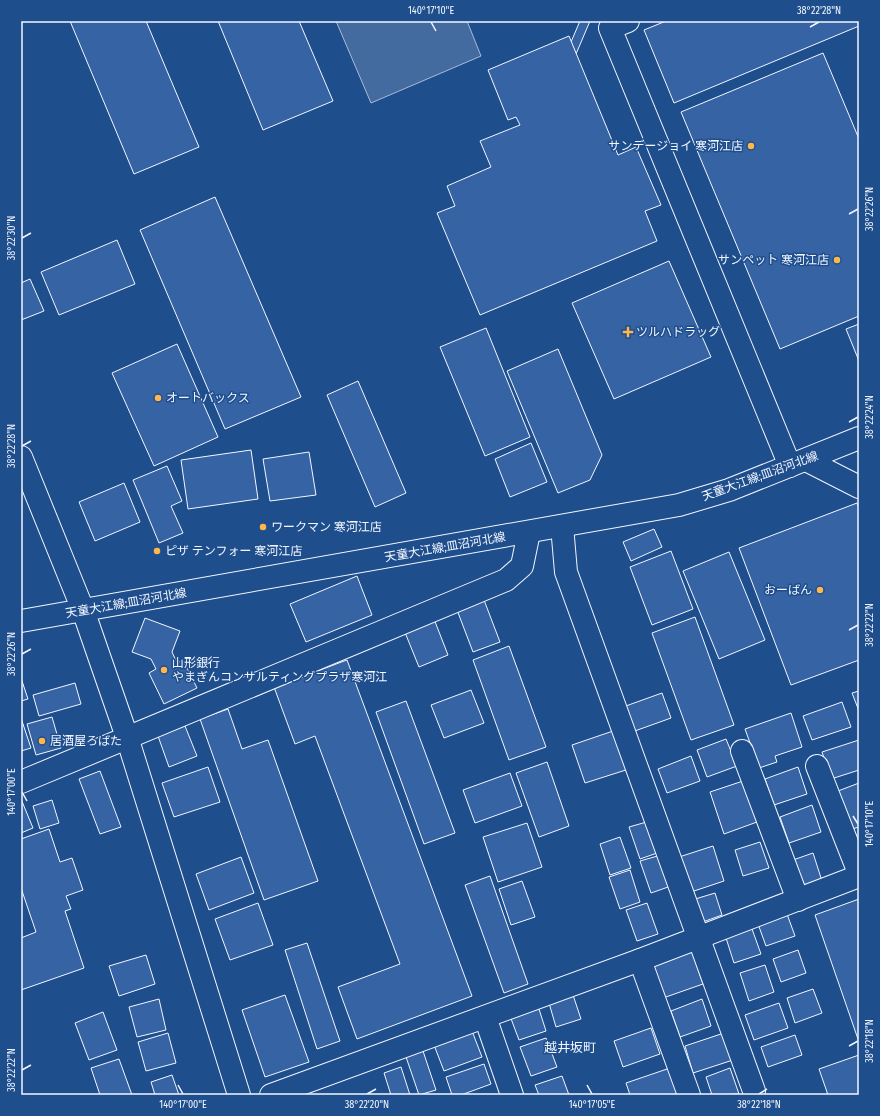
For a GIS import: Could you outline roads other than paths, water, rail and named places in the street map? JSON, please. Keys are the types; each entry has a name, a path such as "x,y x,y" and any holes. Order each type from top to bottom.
{"street":[{"path":"628,21 610,28 798,463 859,487"},
{"name":"天童大江線;皿沼河北線","path":"21,621 679,505 729,490 859,438"},
{"path":"21,458 83,610 127,737 239,1095"},
{"path":"562,526 566,572 754,1091"},
{"path":"21,782 506,580 522,566 529,532"},
{"path":"742,751 798,900"},
{"path":"271,1095 640,960 798,900 859,875 817,766"},
{"path":"640,960 689,1095"},
{"path":"485,1017 512,1095"}],"water":[{"path":"336,21 467,21 481,56 371,103"}],"place":[{"name":"サンデージョイ 寒河江店","path":"751,146"},
{"name":"サンペット 寒河江店","path":"837,260"},
{"name":"ツルハドラッグ","path":"628,332"},
{"name":"オートバックス","path":"158,398"},
{"name":"ワークマン 寒河江店","path":"263,527"},
{"name":"ピザ テンフォー 寒河江店","path":"157,551"},
{"name":"おーばん","path":"820,590"},
{"name":"山形銀行 やまぎんコンサルティングプラザ寒河江","path":"164,670"},
{"name":"居酒屋ろばた","path":"42,741"}],"district":[{"name":"越井坂町","path":"570,1047"}]}
